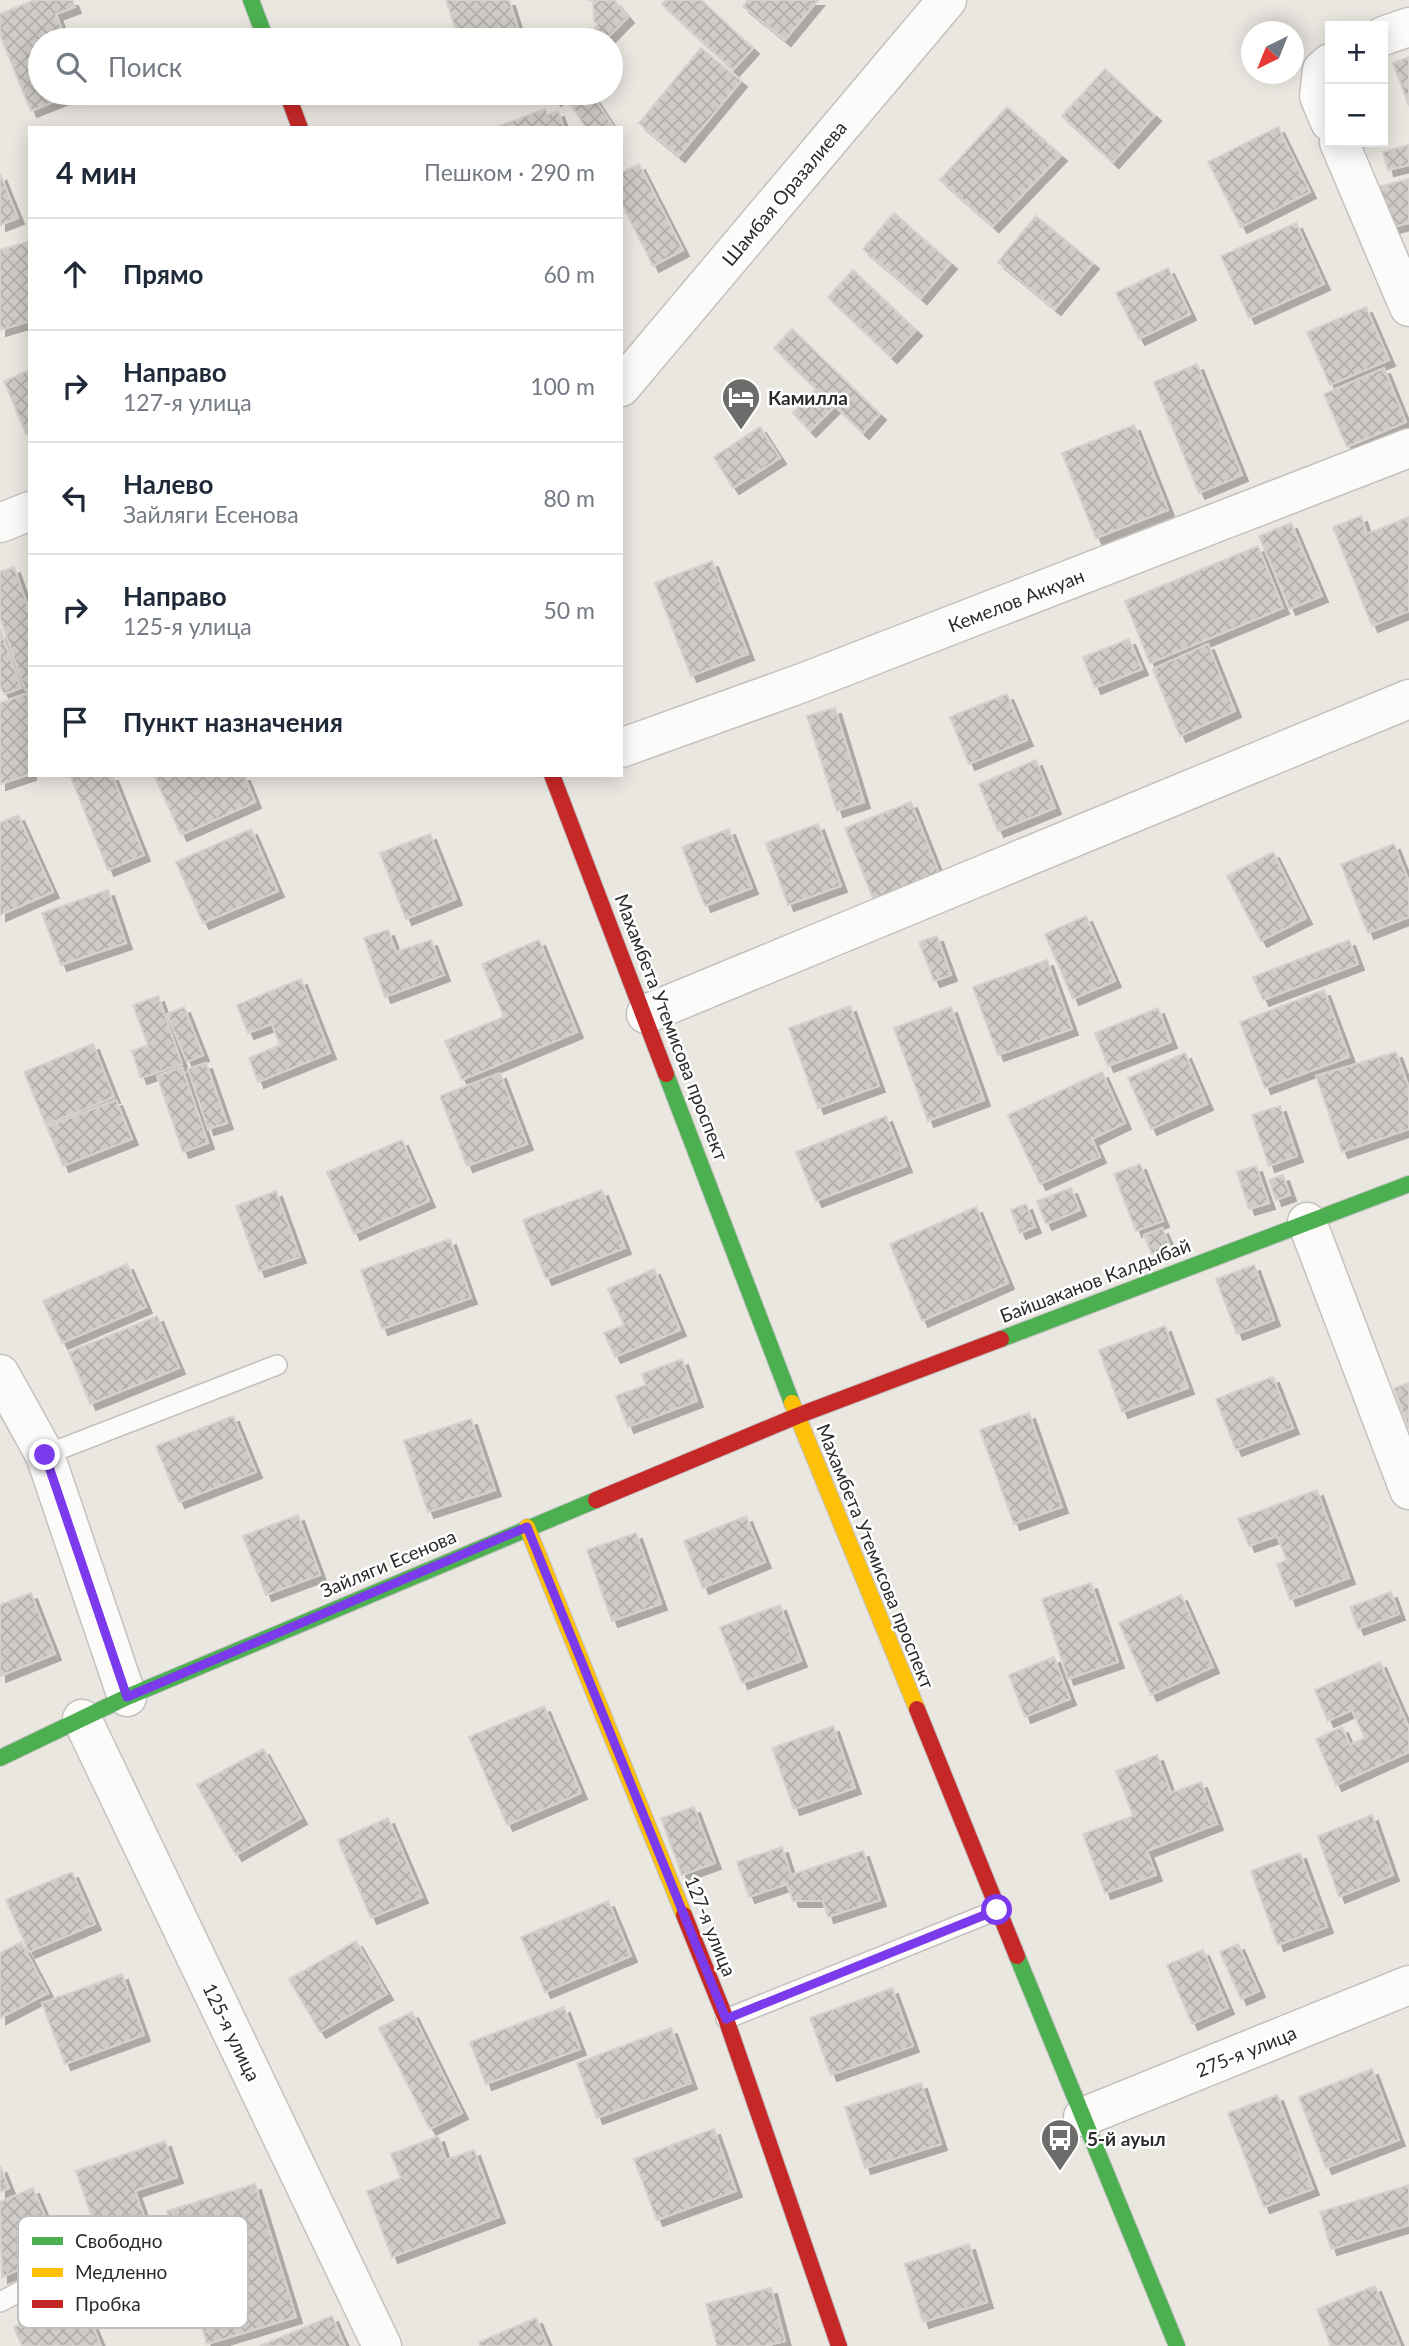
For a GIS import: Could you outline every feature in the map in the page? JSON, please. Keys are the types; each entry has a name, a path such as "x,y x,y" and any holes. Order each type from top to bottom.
{"street":[{"path":"251,0 262,28"},
{"name":"Шамбая Оразалиева","path":"623,385 947,0"},
{"path":"1388,34 1409,27"},
{"path":"1325,67 1322,70 1319,96 1325,110"},
{"path":"291,105 299,126"},
{"path":"1341,147 1409,307"},
{"name":"Кемелов Аккуан","path":"623,747 802,683 1409,448"},
{"path":"0,523 28,512"},
{"path":"646,1014 1409,699"},
{"name":"Махамбета Утемисова проспект","path":"553,777 646,1014 797,1416 1177,2346"},
{"name":"Байшаканов Калдыбай","path":"797,1416 1409,1184"},
{"path":"1307,1223 1409,1490"},
{"path":"0,1374 45,1455 127,1697"},
{"name":"Зайляги Есенова","path":"0,1758 127,1697 797,1416"},
{"name":"127-я улица","path":"527,1527 726,2019 839,2346"},
{"name":"125-я улица","path":"82,1719 382,2346"},
{"name":"275-я улица","path":"1083,2117 1409,1985"}],"lane":[{"path":"45,1455 277,1365"},
{"path":"726,2019 997,1910"},
{"path":"0,2302 18,2292"}],"building":[{"path":"35,0 72,0 75,7 56,14 61,28 28,28 28,104 0,35 0,14"},
{"path":"446,0 509,0 518,28 455,28"},
{"path":"588,0 614,0 628,17 617,28 594,28 598,24 594,21 593,1"},
{"path":"666,0 701,0 753,48 733,70 662,4"},
{"path":"748,0 818,0 785,40 743,6"},
{"path":"701,48 741,81 679,156 639,123"},
{"path":"1409,57 1409,106 1393,63"},
{"path":"1105,69 1155,115 1113,162 1062,116"},
{"path":"29,105 46,105 31,111"},
{"path":"571,105 599,105 613,126 585,126"},
{"path":"1007,107 1061,155 993,226 940,180"},
{"path":"545,109 547,115 558,111 563,126 499,126"},
{"path":"1278,127 1310,192 1241,227 1208,162"},
{"path":"1408,145 1409,165 1388,170 1383,152"},
{"path":"639,164 683,250 653,266 623,206 623,172"},
{"path":"0,174 18,218 0,225"},
{"path":"1409,179 1409,223 1389,228 1378,187"},
{"path":"894,213 951,263 921,298 863,249"},
{"path":"1036,216 1093,263 1055,309 998,262"},
{"path":"1296,223 1324,284 1249,318 1221,256"},
{"path":"28,242 28,322 0,330 0,250"},
{"path":"1168,268 1190,314 1139,339 1116,293"},
{"path":"853,270 916,330 891,357 828,297"},
{"path":"1366,307 1389,360 1330,385 1307,332"},
{"path":"792,329 880,414 863,433 835,406 810,431 793,413 816,389 774,348"},
{"path":"1197,364 1242,475 1199,493 1154,382"},
{"path":"1384,368 1406,422 1347,447 1324,394"},
{"path":"28,371 28,434 26,434 4,381"},
{"path":"1134,425 1168,510 1096,538 1062,453"},
{"path":"760,427 780,458 733,488 714,457"},
{"path":"1361,516 1367,534 1409,517 1409,611 1372,626 1333,527"},
{"path":"1291,523 1322,596 1290,609 1259,536"},
{"path":"1258,546 1283,608 1150,663 1125,601"},
{"path":"712,561 748,654 691,676 655,583"},
{"path":"14,567 28,607 28,689 25,690 0,618 0,572"},
{"path":"0,628 21,688 4,694 0,686"},
{"path":"1129,639 1142,669 1095,688 1083,657"},
{"path":"1208,644 1235,711 1180,736 1153,669"},
{"path":"28,693 28,775 0,784 0,703"},
{"path":"1007,694 1027,740 969,764 950,717"},
{"path":"835,708 864,802 837,811 807,716"},
{"path":"1036,760 1055,808 998,831 979,784"},
{"path":"71,777 113,777 144,855 108,870"},
{"path":"155,777 245,777 255,802 181,835"},
{"path":"911,802 944,886 878,911 845,828"},
{"path":"18,815 53,892 0,915 0,823"},
{"path":"818,824 841,886 788,905 766,843"},
{"path":"251,829 278,891 203,923 176,862"},
{"path":"729,829 752,888 705,906 682,847"},
{"path":"430,834 456,899 406,919 380,853"},
{"path":"1394,844 1409,882 1409,917 1368,933 1341,864"},
{"path":"1273,852 1306,918 1261,941 1227,876"},
{"path":"108,890 126,943 61,965 42,913"},
{"path":"1086,916 1115,981 1073,999 1045,934"},
{"path":"388,930 396,952 431,940 444,975 385,997 364,938"},
{"path":"937,936 951,975 934,981 919,942"},
{"path":"539,940 577,1032 462,1080 445,1041 504,1017 482,964"},
{"path":"1349,940 1358,964 1263,1000 1253,977"},
{"path":"1047,960 1072,1029 998,1055 973,987"},
{"path":"301,979 330,1053 258,1082 249,1058 280,1045 272,1024 248,1033 237,1005"},
{"path":"1324,990 1349,1057 1265,1088 1240,1022"},
{"path":"158,996 182,1064 141,1078 132,1051 148,1045 133,1005"},
{"path":"850,1006 879,1086 818,1108 789,1028"},
{"path":"184,1007 203,1055 187,1062 167,1014"},
{"path":"951,1007 984,1100 928,1121 894,1028"},
{"path":"1158,1008 1171,1042 1108,1066 1095,1033"},
{"path":"93,1044 114,1097 46,1125 24,1072"},
{"path":"1396,1052 1409,1088 1409,1129 1342,1152 1316,1076"},
{"path":"1185,1053 1207,1104 1151,1129 1128,1078"},
{"path":"206,1063 227,1123 208,1129 188,1069"},
{"path":"182,1067 208,1143 183,1152 157,1076"},
{"path":"1102,1072 1125,1123 1092,1139 1100,1157 1040,1184 1008,1115"},
{"path":"500,1073 527,1144 467,1166 440,1096"},
{"path":"116,1100 132,1139 63,1166 47,1127"},
{"path":"1280,1106 1297,1156 1269,1166 1252,1115"},
{"path":"886,1116 906,1166 816,1201 796,1152"},
{"path":"402,1140 429,1201 354,1234 327,1172"},
{"path":"1140,1164 1163,1221 1136,1231 1114,1174"},
{"path":"1256,1166 1269,1203 1249,1209 1237,1172"},
{"path":"1283,1175 1290,1195 1276,1200 1269,1180"},
{"path":"1071,1188 1080,1210 1046,1224 1037,1201"},
{"path":"602,1190 625,1248 546,1279 523,1220"},
{"path":"276,1191 300,1257 259,1271 236,1206"},
{"path":"1026,1204 1035,1227 1020,1233 1011,1210"},
{"path":"976,1207 1008,1283 922,1321 890,1244"},
{"path":"1162,1228 1170,1246 1152,1254 1144,1235"},
{"path":"450,1239 471,1298 382,1329 361,1270"},
{"path":"127,1264 146,1307 62,1343 43,1301"},
{"path":"1254,1265 1274,1320 1237,1334 1216,1279"},
{"path":"654,1269 680,1330 615,1357 604,1333 624,1325 608,1289"},
{"path":"157,1316 179,1368 90,1404 69,1352"},
{"path":"1165,1326 1188,1388 1122,1412 1099,1350"},
{"path":"682,1359 697,1401 628,1427 616,1396 646,1385 642,1374"},
{"path":"1273,1377 1293,1428 1236,1450 1216,1399"},
{"path":"1409,1383 1409,1429 1394,1388"},
{"path":"1029,1413 1062,1507 1014,1524 980,1430"},
{"path":"233,1416 256,1472 179,1502 156,1446"},
{"path":"471,1419 495,1490 428,1512 404,1441"},
{"path":"1317,1490 1349,1578 1290,1600 1277,1564 1287,1560 1277,1536 1249,1546 1238,1519"},
{"path":"298,1515 320,1575 266,1595 243,1536"},
{"path":"746,1516 765,1562 703,1588 684,1541"},
{"path":"636,1533 661,1604 612,1621 587,1550"},
{"path":"1091,1583 1118,1662 1068,1679 1042,1599"},
{"path":"1391,1592 1399,1614 1358,1629 1350,1607"},
{"path":"31,1593 55,1654 0,1676 0,1605"},
{"path":"1181,1595 1213,1667 1151,1695 1119,1623"},
{"path":"780,1605 801,1661 742,1683 720,1627"},
{"path":"1054,1657 1070,1699 1025,1717 1009,1675"},
{"path":"1380,1662 1409,1728 1409,1752 1336,1785 1316,1739 1342,1727 1350,1745 1365,1738 1352,1710 1328,1721 1315,1690"},
{"path":"544,1706 581,1793 507,1825 469,1737"},
{"path":"833,1726 855,1788 794,1809 772,1748"},
{"path":"263,1749 301,1818 236,1855 197,1785"},
{"path":"1157,1755 1171,1793 1201,1782 1217,1824 1147,1851 1156,1875 1105,1893 1083,1834 1133,1816 1116,1771"},
{"path":"694,1807 715,1863 682,1875 661,1818"},
{"path":"1372,1815 1393,1875 1339,1897 1318,1836"},
{"path":"388,1818 422,1897 371,1918 338,1840"},
{"path":"782,1847 791,1875 863,1851 880,1900 828,1917 823,1901 793,1901 787,1884 749,1897 737,1862"},
{"path":"1300,1853 1327,1927 1278,1945 1251,1871"},
{"path":"72,1872 95,1924 29,1952 6,1900"},
{"path":"608,1901 631,1956 545,1992 521,1937"},
{"path":"356,1941 387,1994 320,2032 289,1979"},
{"path":"21,1942 48,1993 0,2018 0,1953"},
{"path":"1238,1944 1259,1991 1241,1999 1220,1952"},
{"path":"1203,1950 1228,2008 1192,2024 1167,1965"},
{"path":"122,1974 144,2035 65,2064 42,2003"},
{"path":"892,1988 913,2046 831,2075 810,2018"},
{"path":"564,2007 580,2049 486,2084 470,2042"},
{"path":"412,2012 462,2113 430,2129 379,2028"},
{"path":"671,2028 691,2083 597,2118 577,2063"},
{"path":"1372,2069 1399,2140 1326,2168 1299,2097"},
{"path":"921,2083 941,2144 865,2168 845,2107"},
{"path":"1277,2095 1313,2189 1264,2207 1228,2113"},
{"path":"714,2129 736,2191 657,2220 634,2159"},
{"path":"438,2136 446,2160 474,2150 499,2217 392,2257 367,2191 401,2178 391,2154"},
{"path":"165,2141 177,2177 135,2191 144,2216 91,2216 76,2171"},
{"path":"0,2166 9,2188 0,2192"},
{"path":"255,2184 296,2317 207,2344 202,2328 248,2328 248,2216 169,2216 167,2211"},
{"path":"1409,2185 1409,2225 1331,2249 1320,2212"},
{"path":"33,2188 45,2216 18,2216 18,2270 2,2277 0,2202"},
{"path":"969,2244 987,2302 923,2322 905,2264"},
{"path":"1375,2286 1400,2346 1331,2346 1317,2309"},
{"path":"771,2288 785,2341 765,2346 717,2346 706,2304"},
{"path":"332,2316 345,2346 260,2346"},
{"path":"536,2318 548,2346 480,2346 479,2342"},
{"path":"14,2327 94,2328 101,2346 22,2346"}],"traffic: fast":[{"path":"251,0 262,28"},
{"path":"666,1074 792,1403"},
{"path":"1001,1339 1409,1184"},
{"path":"0,1758 127,1697 596,1500"},
{"path":"1017,1956 1177,2346"}],"traffic: slow":[{"path":"792,1403 917,1709"},
{"path":"527,1527 684,1915"}],"traffic: jam":[{"path":"291,105 299,126"},
{"path":"553,777 666,1074"},
{"path":"596,1500 797,1416 1001,1339"},
{"path":"917,1709 1017,1956"},
{"path":"684,1915 726,2019 839,2346"}],"place":[{"name":"Камилла","path":"741,431"},
{"name":"5-й ауыл","path":"1060,2172"}],"route":[{"path":"45,1455 127,1697 527,1527 726,2019 997,1910"}]}
